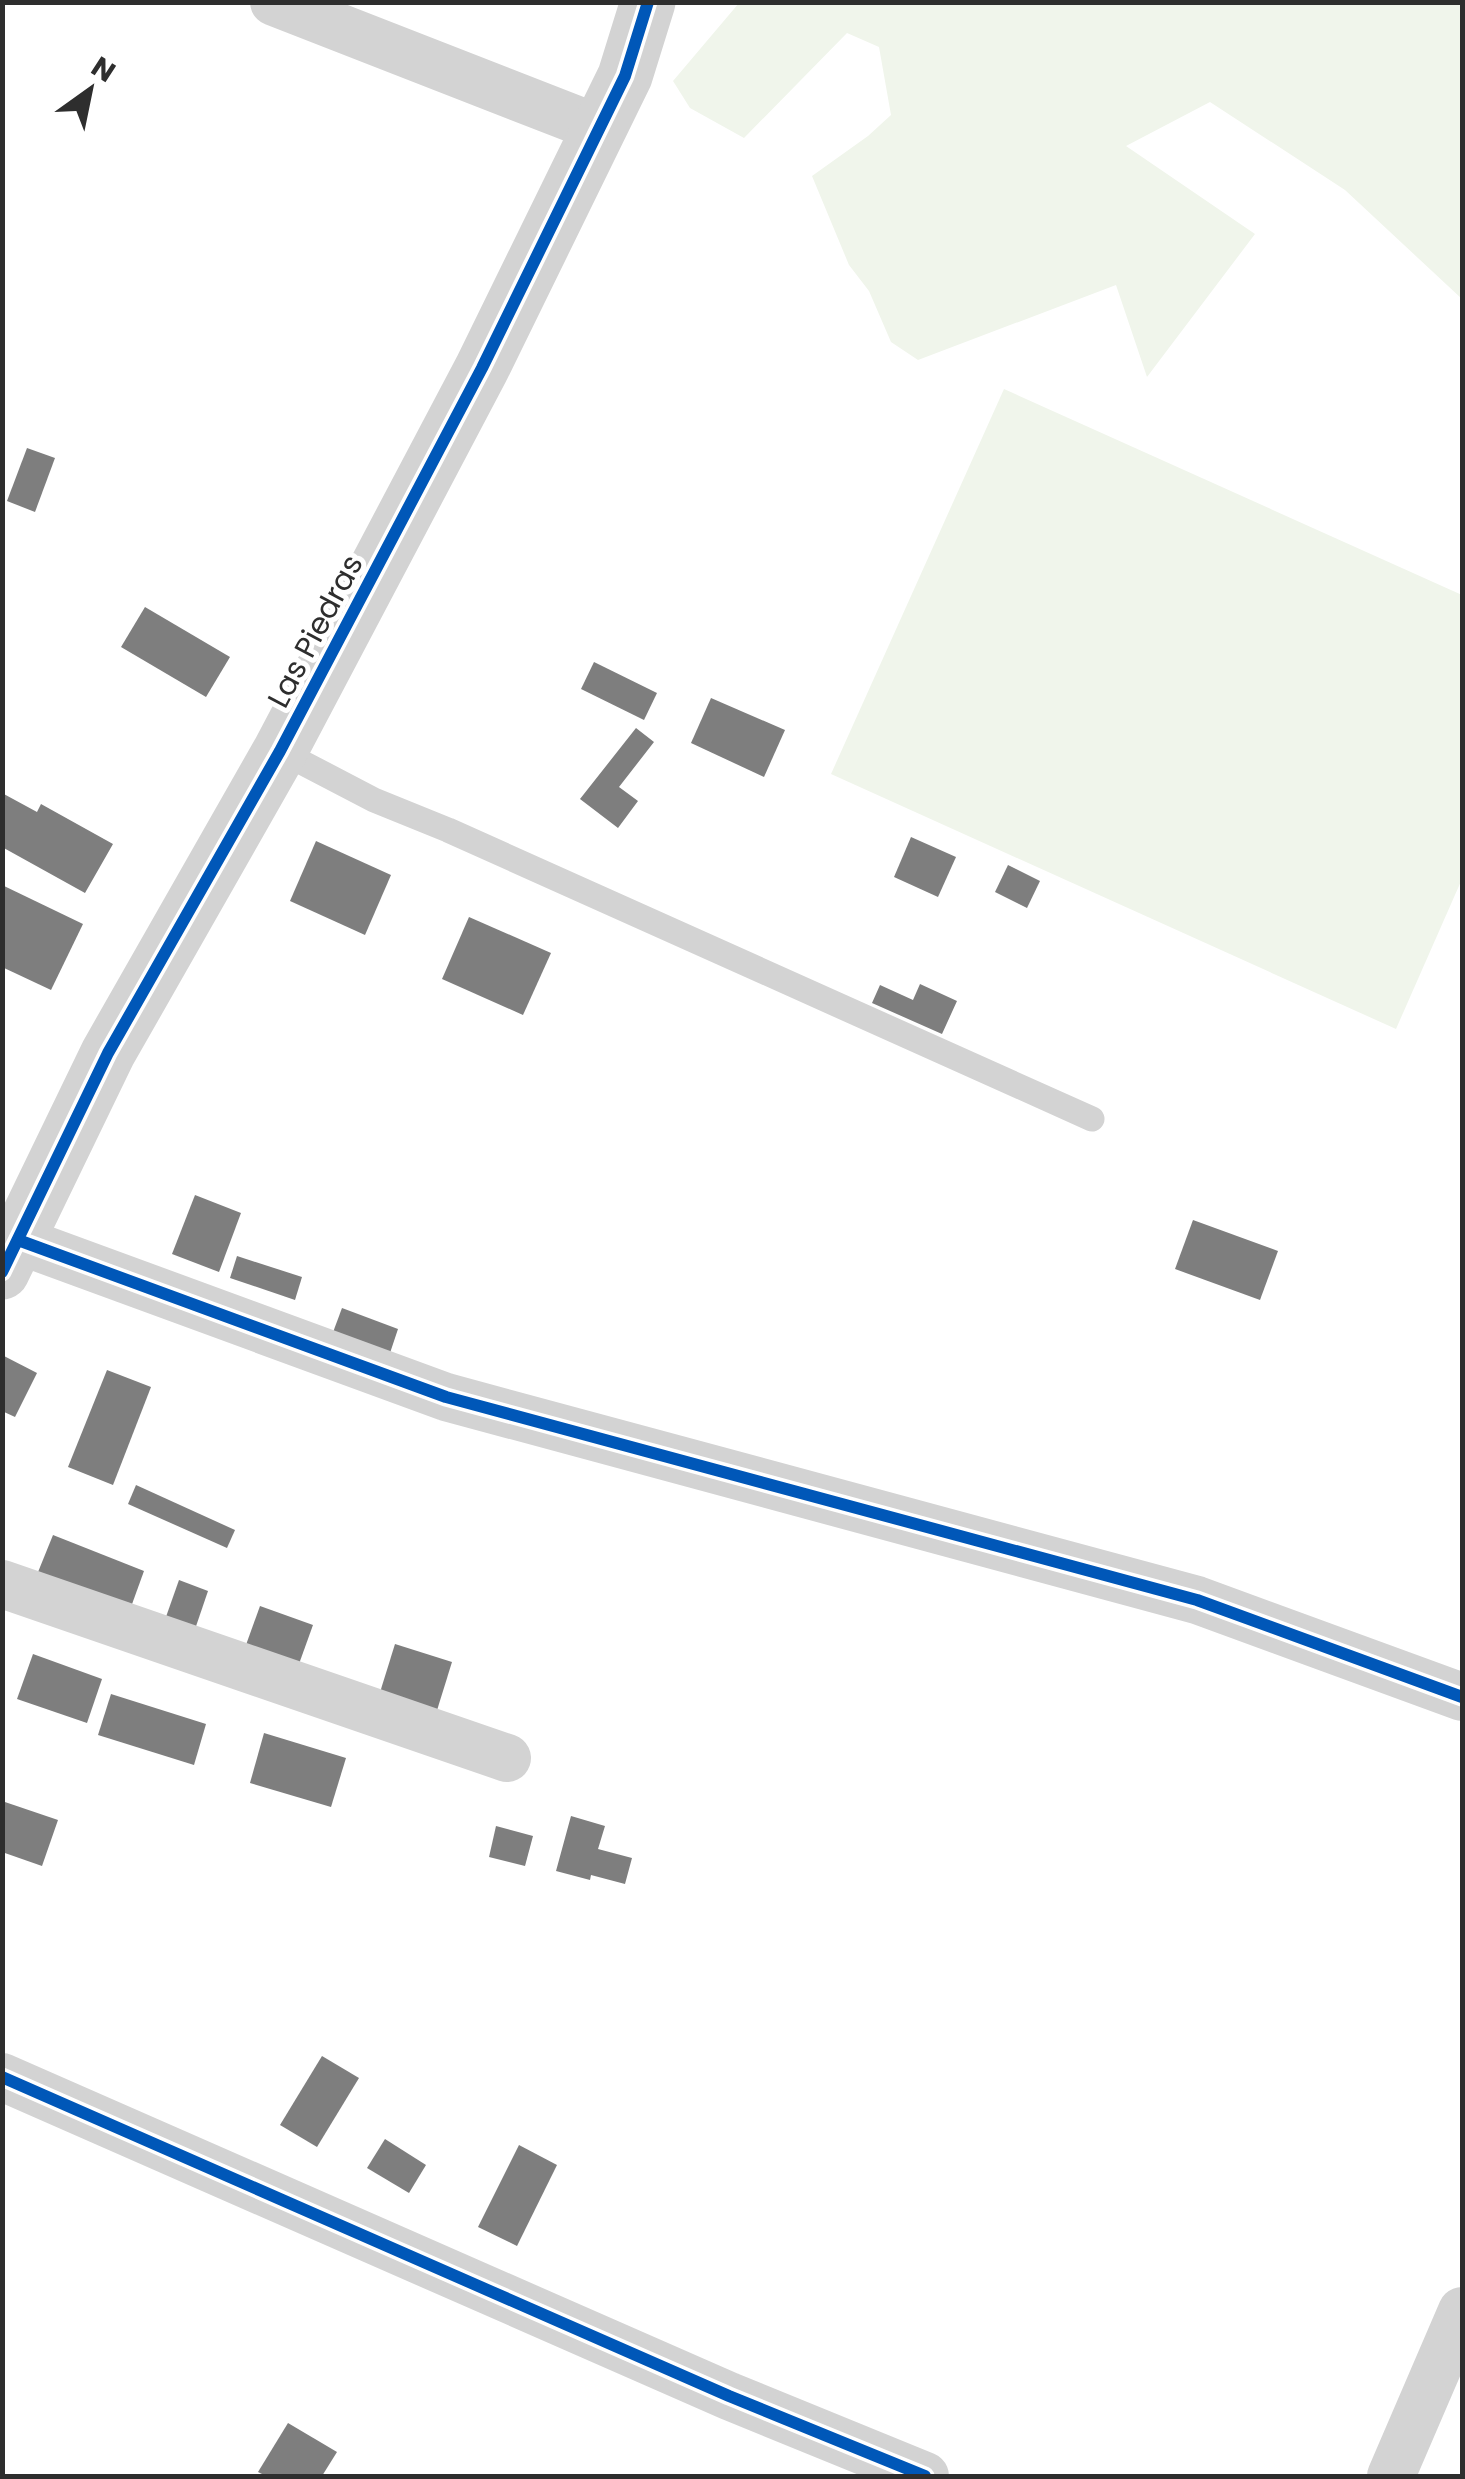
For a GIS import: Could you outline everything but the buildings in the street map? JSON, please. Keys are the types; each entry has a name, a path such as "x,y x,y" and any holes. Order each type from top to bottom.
{"street":[{"path":"274,2 600,128"},
{"name":"Las Piedras","path":"10,1256 108,1053 280,751 482,368 625,76 648,2"},
{"path":"10,1256 446,1397 1196,1600 1462,1697"},
{"path":"2,1584 507,1758"},
{"path":"2,2076 728,2396 924,2476"},
{"path":"1392,2476 1462,2311"}],"lane":[{"path":"280,751 374,800 1092,1119"}],"shaded area":[{"path":"739,3 1462,3 1462,299 1345,190 1210,102 1126,146 1255,234 1147,377 1116,285 918,360 891,342 869,291 849,265 812,176 891,115 879,47 847,33 744,138 690,108 673,81"},
{"path":"1004,389 1462,595 1462,879 1396,1029 831,774"}],"cycle path":[{"path":"2,1272 108,1053 280,751 482,368 625,76 648,2"},
{"path":"18,1240 446,1397 1197,1600 1462,1697"},
{"path":"2,2077 729,2396 925,2476"}]}
